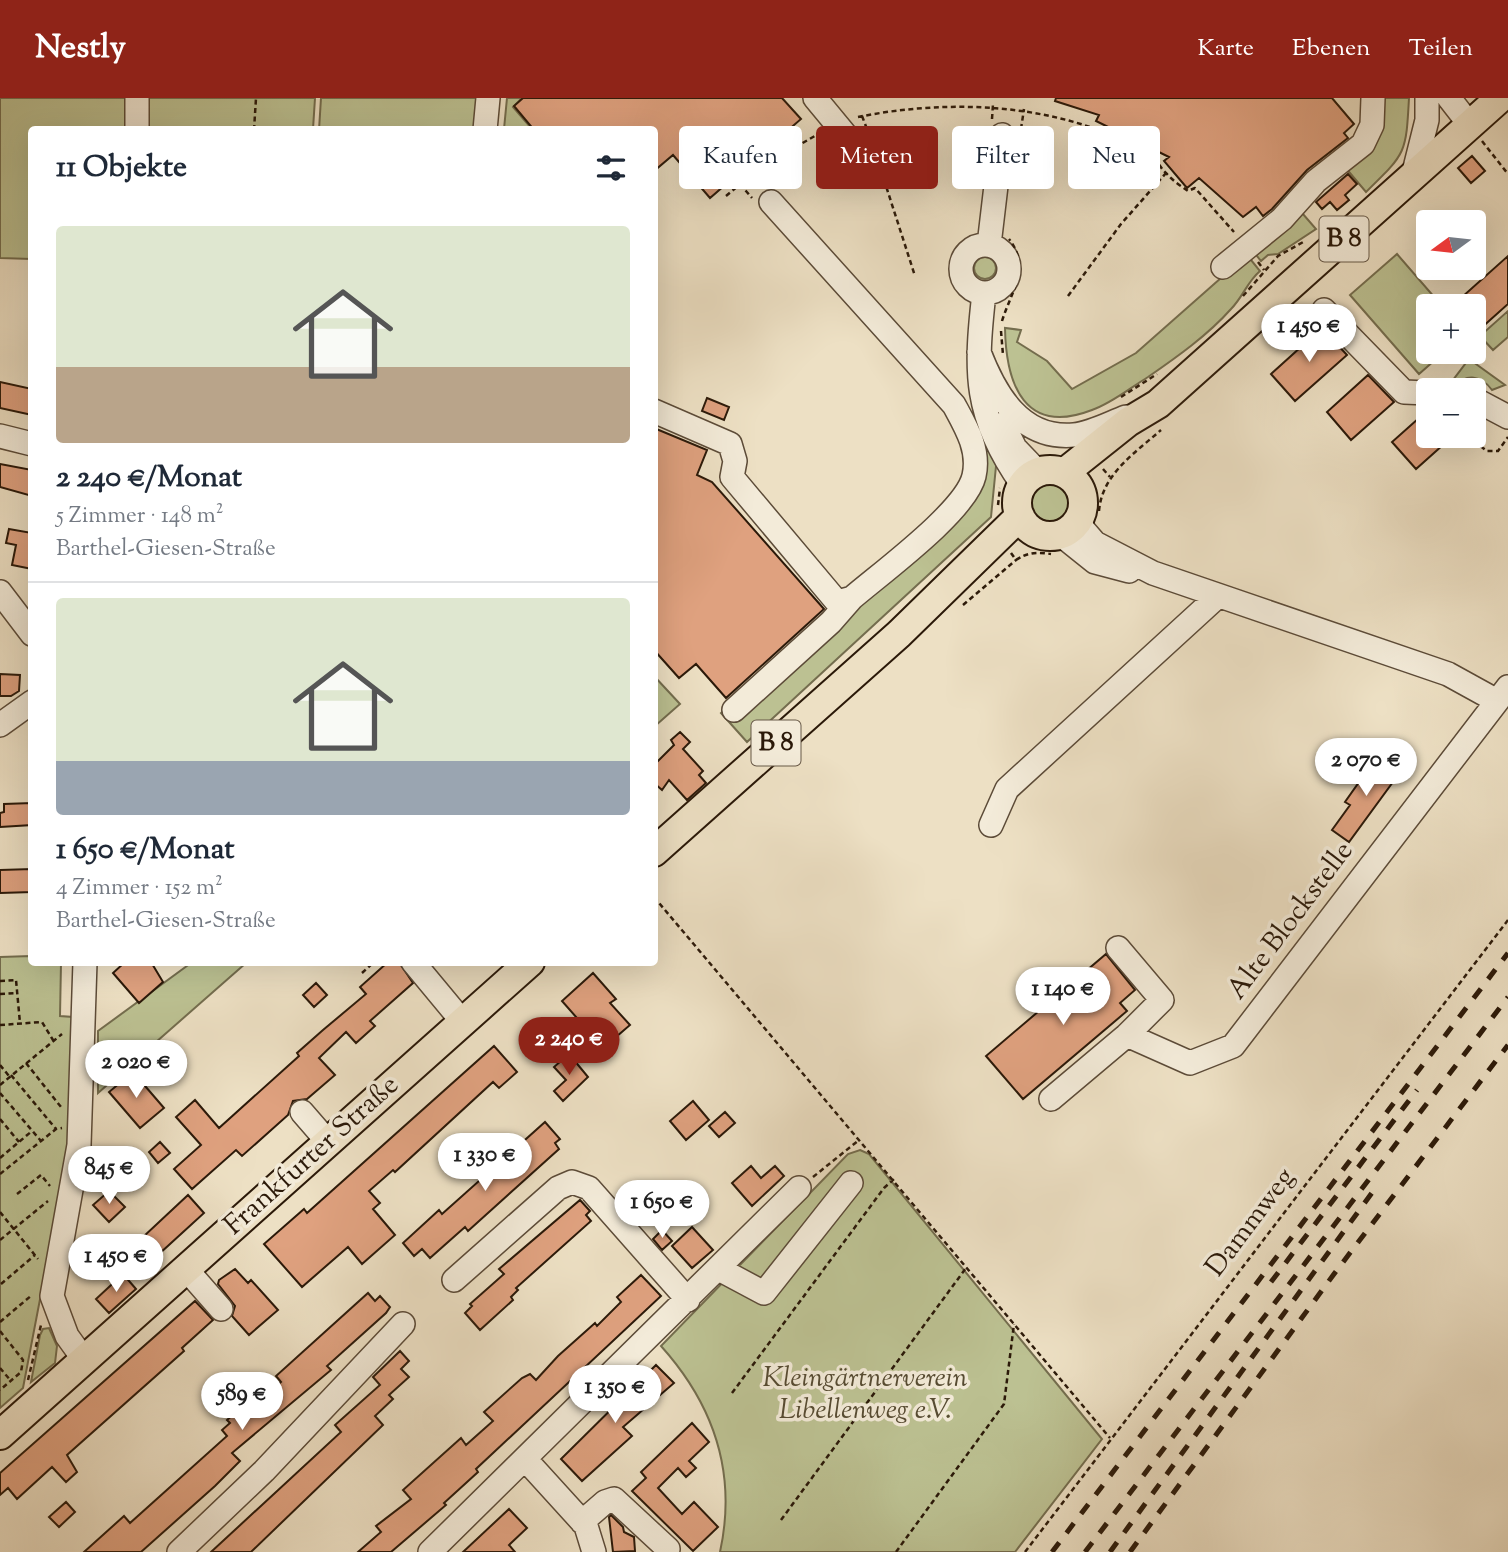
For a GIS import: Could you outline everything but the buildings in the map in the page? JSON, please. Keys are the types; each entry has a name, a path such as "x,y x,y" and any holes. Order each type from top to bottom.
{"main road":[{"name":"B 8","path":"658,848 1097,461 1128,422 1158,404 1413,176 1476,133 1500,98"},
{"name":"Frankfurter Straße","path":"0,1435 525,966"}],"street":[{"path":"137,98 137,126"},
{"path":"485,126 488,98"},
{"path":"815,98 847,126"},
{"path":"1223,267 1282,219 1316,181 1363,144 1372,125 1373,98"},
{"path":"1413,176 1427,120 1427,98"},
{"path":"1449,98 1476,133"},
{"path":"998,240 973,248 967,253 961,268 966,282 984,293 998,289 1009,272 1007,257 998,240 1004,189"},
{"path":"734,710 831,622 852,598 943,519 970,489 975,455 969,433 954,405 771,202"},
{"path":"984,293 977,364 984,412 1004,458 1050,502"},
{"path":"1324,310 1404,393 1416,393"},
{"path":"979,352 993,401 1005,429 1050,502"},
{"path":"989,381 1015,415 1054,434 1087,431 1158,404"},
{"path":"954,405 984,412"},
{"path":"1486,405 1508,417"},
{"path":"658,413 730,444 735,461 733,477 739,485 837,602 852,598"},
{"path":"0,436 28,443"},
{"name":"Alte Blockstelle","path":"1050,502 1089,549 1503,694 1233,1046 1190,1063 1127,1035"},
{"path":"0,592 28,629"},
{"path":"991,825 1007,789 1217,596"},
{"path":"0,725 28,705"},
{"path":"1051,1098 1127,1035 1162,1000 1118,948"},
{"path":"85,966 79,1145 46,1292 67,1336 85,1361"},
{"path":"416,966 462,1021"},
{"path":"302,1112 328,1142"},
{"path":"454,1280 558,1188 572,1182 589,1188 688,1300"},
{"path":"719,1269 764,1293 851,1183"},
{"path":"430,1552 799,1188"},
{"path":"186,1269 221,1309"},
{"path":"179,1552 264,1471 403,1324"},
{"path":"526,1460 582,1522 594,1552"},
{"path":"582,1522 605,1502 614,1499 668,1549"}],"path":[{"path":"254,126 256,98"},
{"path":"1016,126 1024,109"},
{"path":"862,116 864,126"},
{"path":"1476,133 1508,174"},
{"path":"1068,296 1114,233 1166,173"},
{"path":"883,189 915,276"},
{"path":"1241,301 1256,278 1278,256 1310,238"},
{"path":"998,240 1014,246 1019,261 1016,286 1001,324 1003,357"},
{"path":"1118,399 1167,368"},
{"path":"1483,448 1487,451 1498,451 1508,437"},
{"path":"1004,458 998,464 998,512 989,529 1016,560 1038,552 1071,557 1089,549 1102,533 1098,521 1101,493 1110,477 1097,461"},
{"path":"658,902 1110,1438"},
{"name":"Dammweg","path":"1025,1552 1508,919"},
{"path":"362,972 369,966"},
{"path":"0,981 16,980 20,1023"},
{"path":"0,994 17,993"},
{"path":"0,1025 42,1022 53,1040"},
{"path":"0,1085 53,1040 75,1026 84,1025"},
{"path":"26,1063 65,1112"},
{"path":"0,1065 56,1129"},
{"path":"0,1093 41,1141"},
{"path":"0,1119 19,1142"},
{"path":"0,1174 56,1129 65,1127 65,1120"},
{"path":"0,1151 2,1156 32,1131"},
{"path":"799,1188 859,1140"},
{"path":"0,1240 57,1194 41,1175 17,1194"},
{"path":"732,1394 884,1188 894,1179"},
{"path":"1,1215 34,1255 1,1284"},
{"path":"781,1520 967,1267"},
{"path":"0,1322 46,1292"},
{"path":"31,1408 28,1383 46,1292"},
{"path":"896,1552 1004,1404 1014,1324"},
{"path":"0,1331 23,1360 21,1372 0,1390"},
{"path":"0,1368 11,1381"}],"green space":[{"path":"0,98 127,98 126,126 28,126 28,259 0,258"},
{"path":"145,98 315,98 313,126 145,126"},
{"path":"321,98 479,98 476,126 319,126"},
{"path":"507,98 522,98 513,107 529,126 504,126"},
{"path":"1378,98 1409,98 1407,131 1396,160 1366,192 1344,166"},
{"path":"1296,206 1316,229 1278,254 1268,255 1261,261 1253,251"},
{"path":"1397,254 1416,276 1416,280 1420,280 1432,294 1416,294 1416,364 1430,364 1419,374 1350,295"},
{"path":"1247,255 1260,271 1231,309 1192,345 1121,395 1092,410 1069,416 1050,416 1035,411 1015,386 1006,349 1005,328 1021,330 1017,342 1047,361 1072,389 1136,353"},
{"path":"985,257 993,260 996,268 993,276 985,279 977,276 974,268 977,260"},
{"path":"1508,311 1508,337 1493,350 1486,342 1486,331"},
{"path":"1465,364 1476,364 1505,385 1492,390 1486,383 1486,378 1455,378"},
{"path":"969,420 978,422 997,456 991,517 747,742 721,713 832,616 967,507"},
{"path":"1050,476 1069,484 1077,503 1069,522 1050,530 1031,522 1023,503 1031,484"},
{"path":"658,680 680,704 658,723"},
{"path":"28,956 28,966 61,966 60,1016 73,1017 69,1148 23,1388 0,1408 0,957"},
{"path":"187,966 243,966 98,1093 98,1031"},
{"name":"Kleingärtnerverein Libellenweg e.V.","path":"860,1150 869,1154 1102,1439 1015,1552 720,1552 725,1523 725,1495 717,1442 695,1392 661,1346 848,1154"},
{"path":"49,1328 57,1346 55,1363 31,1382 40,1335 43,1329"}],"railway":[{"path":"1052,1552 1508,953"},
{"path":"1085,1552 1508,997"},
{"path":"1130,1552 1334,1274 1508,1045"},
{"path":"1271,1282 1417,1090"},
{"path":"1110,1552 1374,1190"}]}
